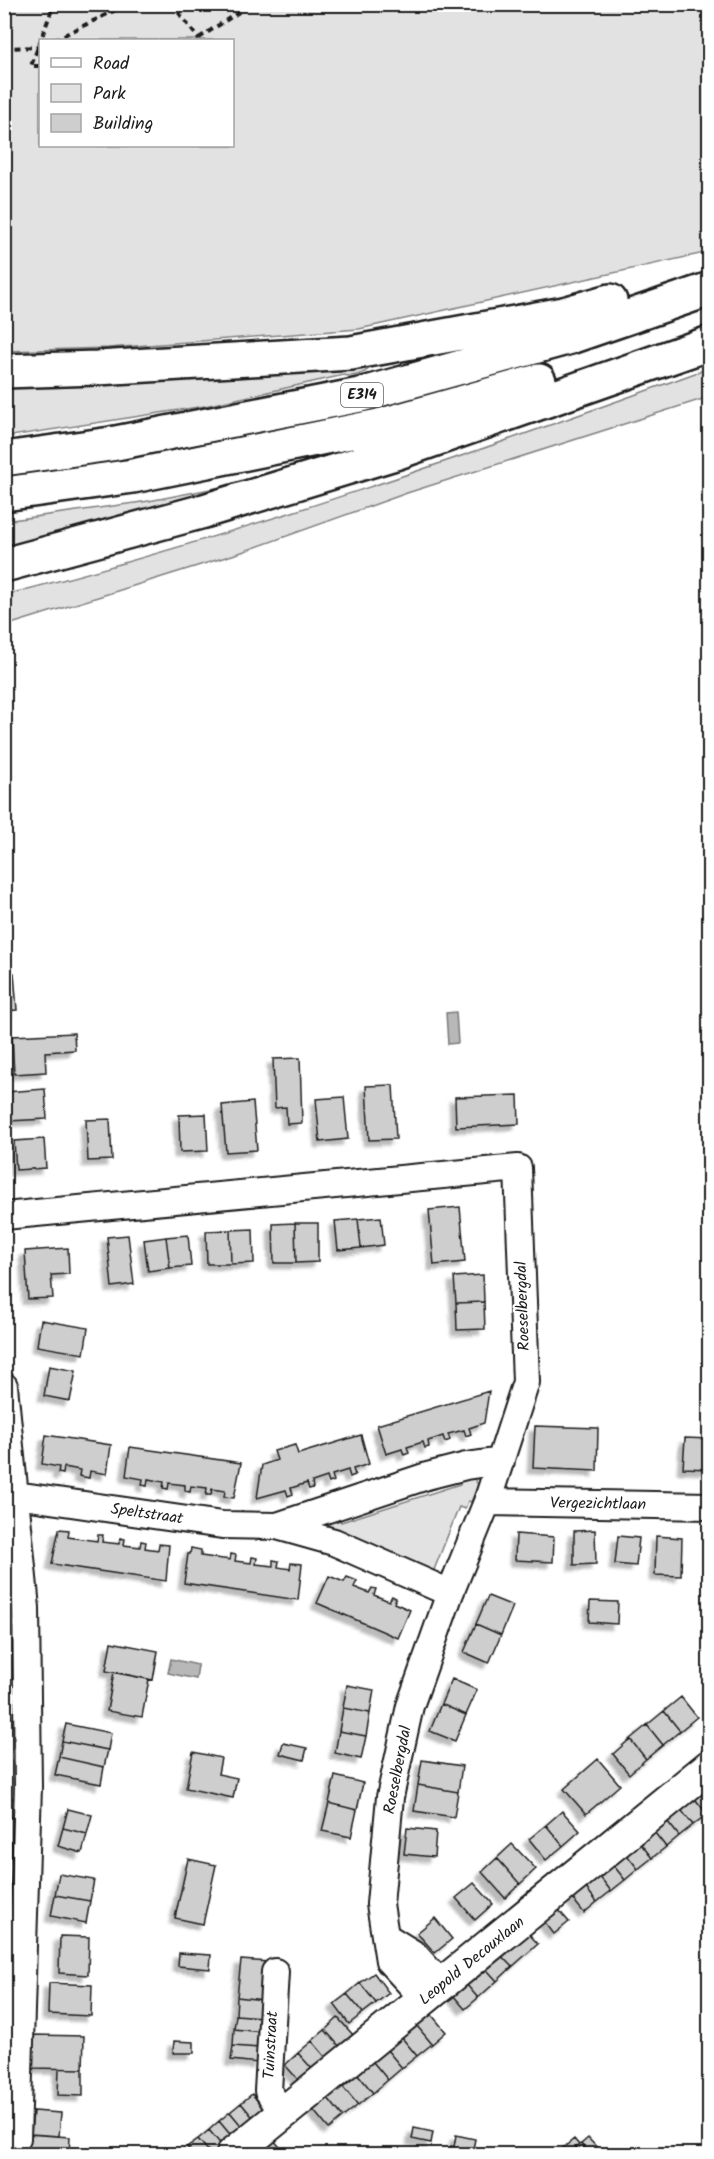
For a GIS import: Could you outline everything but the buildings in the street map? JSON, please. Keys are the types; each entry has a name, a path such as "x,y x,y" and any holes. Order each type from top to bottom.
{"highway":[{"path":"4,371 97,368 351,353 564,314 710,271"},
{"name":"E314","path":"4,459 111,444 360,395 570,337 710,289"},
{"name":"E314","path":"4,494 133,476 379,426 584,369 710,327"},
{"path":"4,565 204,511 398,452 710,343"}],"street":[{"name":"Roeselbergdal","path":"4,1216 518,1168 526,1382 487,1502 450,1593 410,1706 390,1797 380,1904 389,1961 433,1992"},
{"path":"4,1386 26,1608 16,1790 17,2138 11,2154"},
{"name":"Speltstraat","path":"277,1526 427,1476 466,1466 501,1461"},
{"name":"Speltstraat","path":"16,1495 222,1525 277,1526 334,1542 450,1593"},
{"name":"Vergezichtlaan","path":"487,1502 710,1506"},
{"name":"Leopold Decouxlaan","path":"233,2154 710,1766"},
{"name":"Tuinstraat","path":"275,1972 268,2091 283,2114"}],"path":[{"path":"42,39 54,4"},
{"path":"56,39 128,4"},
{"path":"172,4 199,39 251,4"},
{"path":"4,48 39,47 31,66 39,66"}],"green space":[{"path":"4,5 709,5 709,252 359,329 108,348 5,351"},
{"path":"372,366 356,375 344,375 205,406 5,437 4,385"},
{"path":"709,368 709,397 407,493 242,552 5,626 5,595 272,519 448,461"},
{"path":"236,484 5,555 5,521 149,501"},
{"path":"474,1478 478,1485 471,1502 468,1501 465,1509 459,1507 432,1575 329,1530 331,1520 339,1517 341,1522 460,1484 459,1479"}],"shaded area":[{"path":"456,1012 458,1043 448,1044 446,1013"},
{"path":"171,1659 198,1665 196,1679 168,1673"}]}
